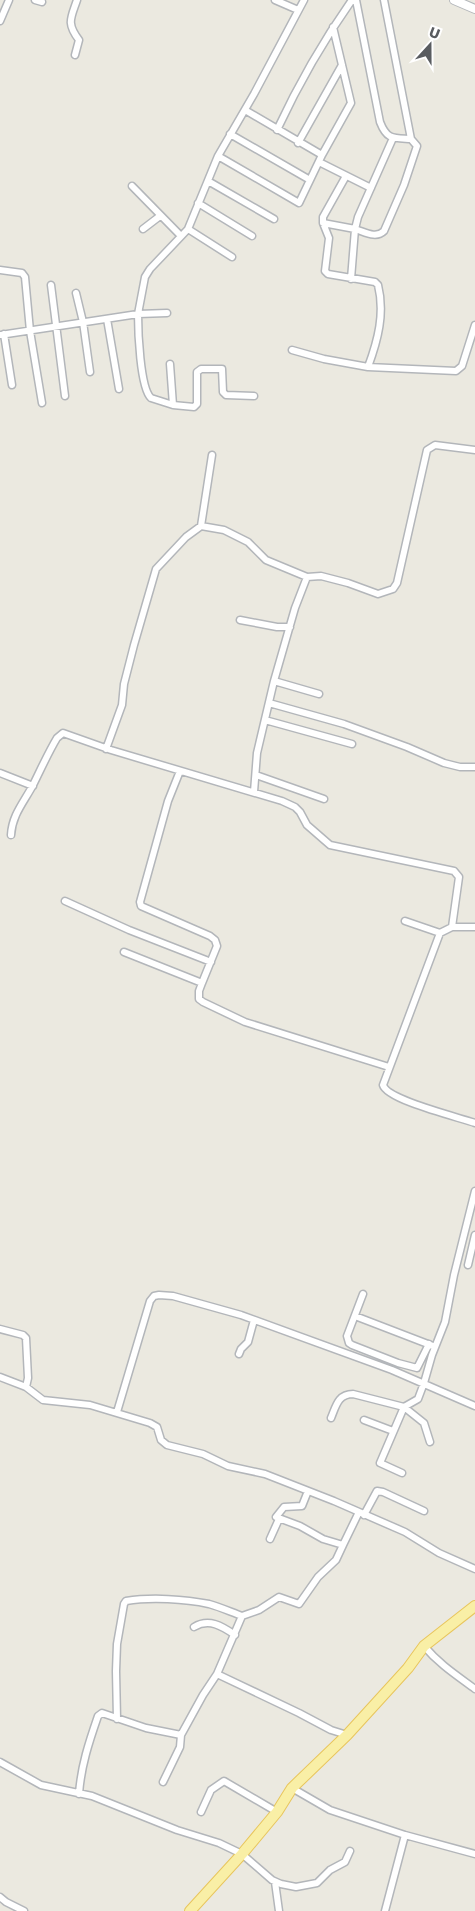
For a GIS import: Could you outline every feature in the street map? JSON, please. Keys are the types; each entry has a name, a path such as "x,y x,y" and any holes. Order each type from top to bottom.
{"main road":[{"path":"190,1911 277,1812 292,1788 347,1735 408,1668 424,1646 475,1606"}],"street":[{"path":"0,20 9,0"},
{"path":"35,0 42,2"},
{"path":"74,55 79,40 70,28 70,22 77,0"},
{"path":"275,0 298,10"},
{"path":"254,396 226,395 223,392 222,369 201,369 197,372 196,406 193,408 173,405 151,398 145,389 138,333 138,314 144,277 188,228 218,156 304,0"},
{"path":"277,130 296,91 333,27 352,0"},
{"path":"356,0 380,122 384,132 393,138 411,139"},
{"path":"322,223 355,229 374,235 384,231 404,185 417,146 411,139 384,0"},
{"path":"459,1 475,9"},
{"path":"218,156 299,203 320,158 351,103 333,27"},
{"path":"298,143 342,65"},
{"path":"245,110 346,176 371,188"},
{"path":"230,134 310,180"},
{"path":"351,279 355,229 358,217 393,138"},
{"path":"346,176 323,217 322,223 328,238 326,273 375,282 379,287 382,310 378,337 368,367"},
{"path":"208,181 274,219"},
{"path":"132,186 181,236"},
{"path":"198,203 252,236"},
{"path":"143,229 160,216"},
{"path":"188,228 232,257"},
{"path":"0,270 22,273 24,276 30,331 42,403"},
{"path":"51,285 65,396"},
{"path":"76,293 90,372"},
{"path":"12,385 2,334 138,314 167,313"},
{"path":"107,319 119,389"},
{"path":"292,350 368,367 459,370 475,325"},
{"path":"170,364 173,405"},
{"path":"201,526 224,530 248,542 266,560 307,577 322,576 378,594 393,589 397,583 428,448 435,445 475,450"},
{"path":"106,748 122,705 124,684 156,569 186,537 201,526 212,455"},
{"path":"254,792 257,753 274,681 307,577"},
{"path":"240,620 277,627 290,627"},
{"path":"274,681 319,694"},
{"path":"269,703 344,724 444,763 460,767 475,767"},
{"path":"265,720 352,744"},
{"path":"11,835 12,824 47,756 61,734 282,801 300,812 306,825 330,845 454,871 459,877 452,927"},
{"path":"180,771 168,802 140,902 141,906 210,936 215,940 217,946 199,991 199,999 245,1022 389,1067"},
{"path":"0,774 33,786"},
{"path":"256,775 324,799"},
{"path":"65,901 129,930 212,962"},
{"path":"406,921 440,933"},
{"path":"475,927 452,927 440,933 383,1085 388,1093 400,1099 475,1122"},
{"path":"124,952 202,984"},
{"path":"363,1294 347,1336 349,1343 398,1363 413,1368 419,1367 445,1322 454,1275 473,1206 475,1191"},
{"path":"468,1265 475,1235"},
{"path":"118,1412 142,1324 150,1301 154,1296 174,1296 254,1320 392,1370 475,1406"},
{"path":"355,1316 432,1345"},
{"path":"239,1354 248,1342 254,1320"},
{"path":"0,1329 23,1335 26,1338 28,1378 26,1387"},
{"path":"402,1473 380,1463 404,1407 418,1398 424,1383 432,1345"},
{"path":"0,1377 26,1387 43,1400 80,1403 118,1412 154,1425 161,1440 167,1445 203,1454 228,1466 265,1474 308,1491 405,1532 439,1553 475,1569"},
{"path":"331,1418 339,1399 348,1394 404,1407 424,1423 430,1442"},
{"path":"364,1420 393,1431"},
{"path":"270,1539 279,1519 276,1516 284,1507 302,1506 308,1491"},
{"path":"117,1719 117,1644 126,1601 194,1601 242,1616 259,1610 278,1598 298,1604 318,1577 336,1560 362,1513 377,1491 424,1511"},
{"path":"279,1519 300,1526 322,1539 343,1545"},
{"path":"163,1782 180,1747 181,1736 203,1695 217,1674 242,1616"},
{"path":"194,1627 201,1623 212,1623 222,1626 234,1635"},
{"path":"424,1646 436,1661 474,1687"},
{"path":"217,1674 330,1730 347,1735"},
{"path":"79,1794 80,1775 87,1749 98,1716 102,1713 146,1728 181,1736"},
{"path":"0,1762 41,1785 92,1796 242,1854 275,1882 296,1887 317,1883 330,1870 345,1862 350,1851"},
{"path":"200,1812 211,1790 224,1781 277,1812"},
{"path":"292,1788 330,1810 475,1854"},
{"path":"385,1911 405,1834"},
{"path":"275,1882 280,1911"},
{"path":"0,1897 24,1911"}]}
